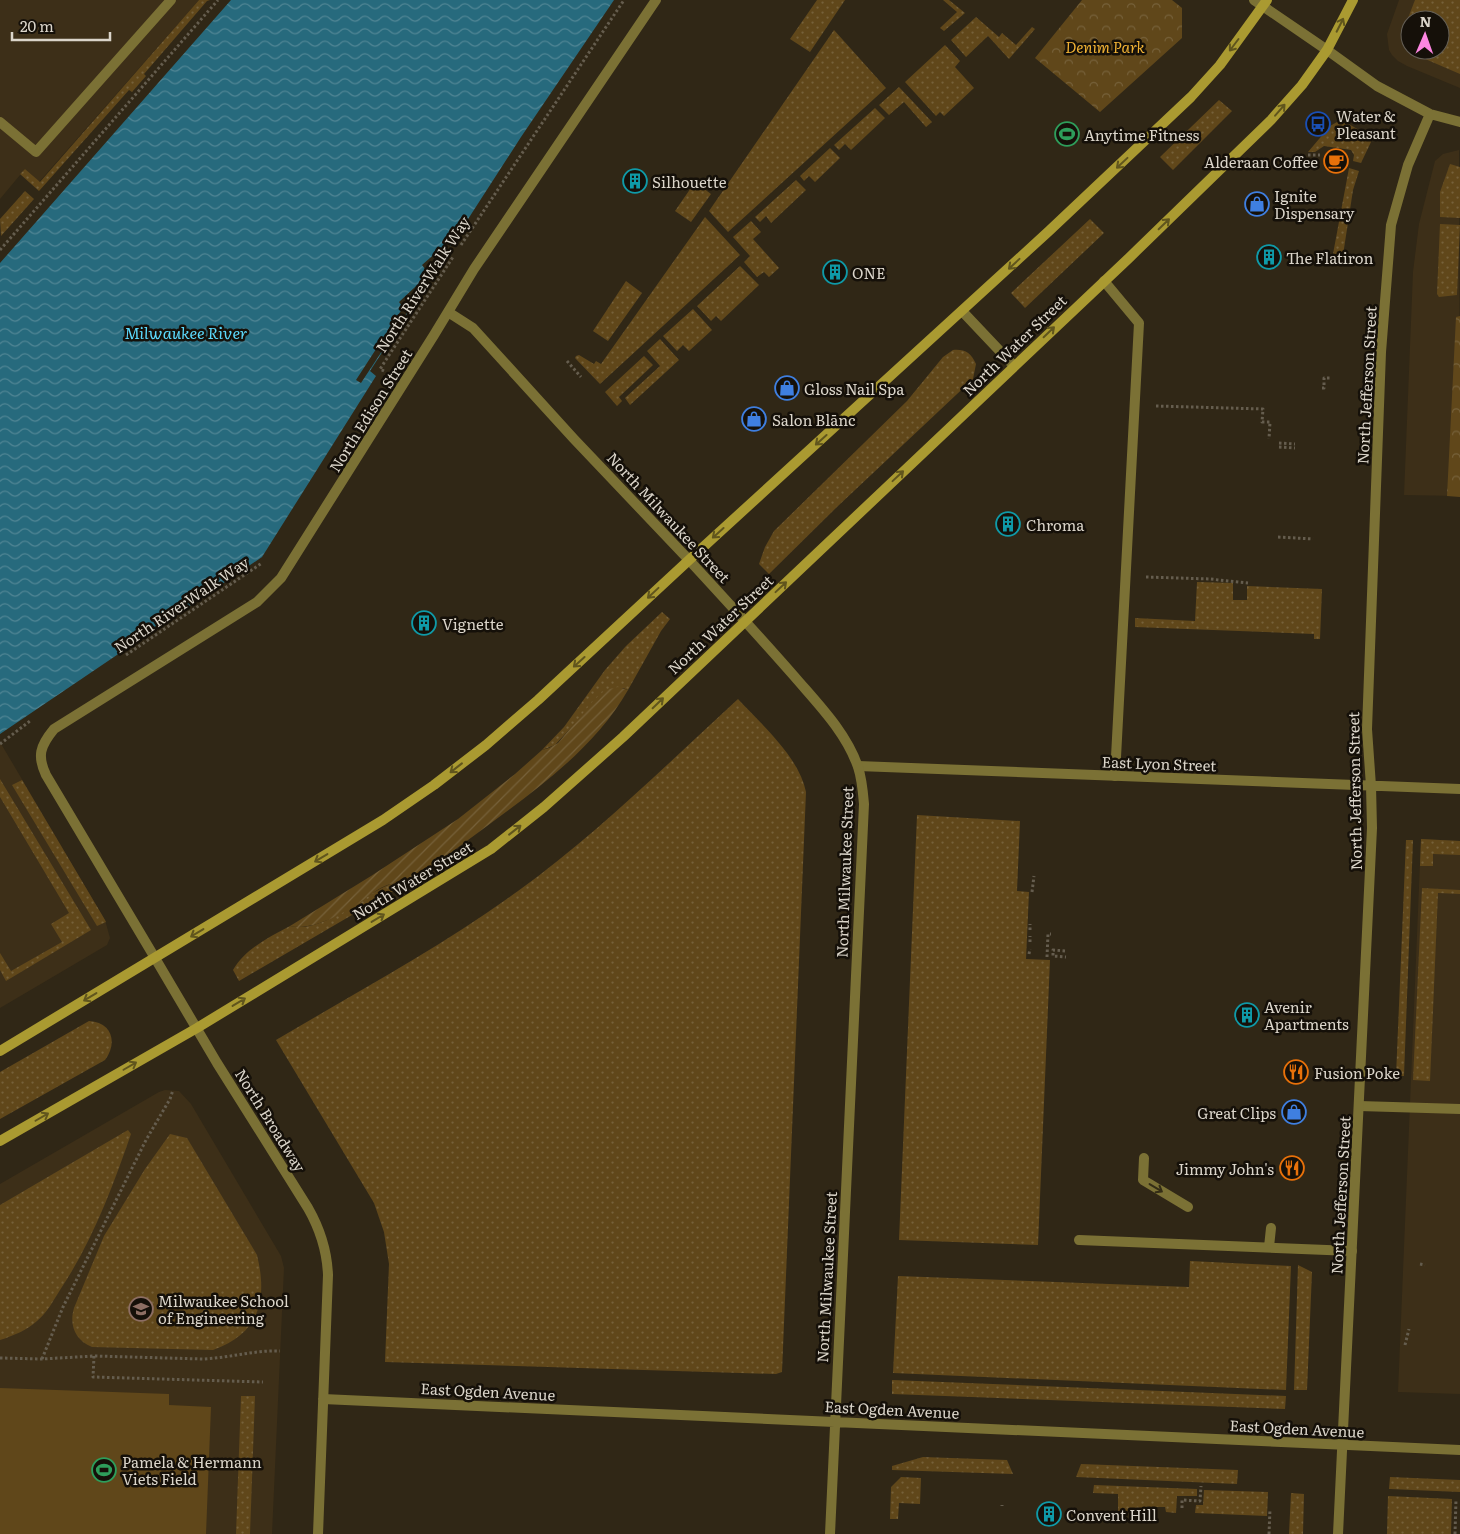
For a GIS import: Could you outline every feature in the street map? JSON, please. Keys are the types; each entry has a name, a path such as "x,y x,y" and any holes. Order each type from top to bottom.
{"main road":[{"name":"North Water Street","path":"0,1141 197,1028 491,849 544,807 623,737 1129,258 1271,120 1302,85 1327,50 1353,0"},
{"path":"0,1051 383,820 434,785 486,745 538,700 962,312 1192,96 1220,65 1262,2"}],"street":[{"path":"0,122 36,152 171,0"},
{"name":"North Edison Street","path":"40,763 42,750 47,738 54,729 257,602 281,578 479,261 656,0"},
{"path":"1262,2 1377,86 1430,114 1460,122"},
{"name":"North Jefferson Street","path":"1338,1534 1372,828 1372,786 1367,729 1381,352 1392,225 1408,165 1430,114"},
{"path":"1104,281 1139,322 1115,776"},
{"name":"North Milwaukee Street","path":"448,312 473,328 745,621 828,716 844,738 858,766 864,804 830,1534"},
{"path":"962,312 1014,366"},
{"name":"North Broadway","path":"40,763 218,1064 319,1228 328,1260 318,1534"},
{"name":"East Lyon Street","path":"858,766 1460,789"},
{"path":"1359,1106 1460,1109"},
{"path":"1144,1158 1143,1180 1188,1207"},
{"path":"1270,1228 1270,1247"},
{"path":"1079,1240 1352,1251"},
{"name":"East Ogden Avenue","path":"323,1399 1460,1450"}],"path":[{"path":"0,250 218,0"},
{"name":"North RiverWalk Way","path":"459,248 624,0"},
{"path":"1308,155 1320,155"},
{"name":"North RiverWalk Way","path":"387,373 380,369 454,255"},
{"path":"568,361 581,377"},
{"path":"1322,388 1324,388 1324,378 1331,378"},
{"path":"1135,405 1262,409 1262,422 1270,422 1269,439"},
{"path":"1279,445 1295,446"},
{"path":"1278,537 1312,539"},
{"name":"North RiverWalk Way","path":"118,660 265,561"},
{"path":"1126,576 1248,583"},
{"path":"0,744 31,720"},
{"path":"1032,892 1034,876"},
{"path":"1030,924 1030,930"},
{"path":"1047,957 1048,934 1051,934"},
{"path":"1030,936 1030,942"},
{"path":"1029,954 1030,949"},
{"path":"1064,951 1053,950 1053,956 1066,958"},
{"path":"42,1359 62,1307 173,1090"},
{"path":"1405,1345 1409,1329"},
{"path":"0,1358 42,1359 94,1356 218,1359 256,1351 280,1350"},
{"path":"94,1356 93,1377 263,1382"},
{"path":"1182,1508 1182,1500 1200,1501 1201,1486"},
{"path":"1455,1534 1456,1499"},
{"path":"1269,1534 1270,1509"}],"shaded area":[{"path":"0,0 199,0 39,182 25,169 0,199"},
{"path":"1399,0 1460,0 1460,88 1407,66 1398,61 1389,50 1387,34"},
{"path":"1459,150 1460,496 1404,495 1413,272 1419,224 1435,161 1443,154"},
{"path":"0,742 105,920 110,938 107,945 0,1008"},
{"path":"1421,839 1460,841 1460,1394 1398,1392"},
{"name":"Milwaukee School of Engineering","path":"165,1090 179,1091 191,1104 281,1256 284,1268 272,1534 0,1534 0,1184"}],"green space":[{"path":"199,0 210,0 207,1 144,74 146,76 132,92 129,90 39,191 20,174 25,169 40,182"},
{"path":"817,0 845,0 810,52 790,39"},
{"path":"943,0 949,0 965,13 944,31 940,28 957,12"},
{"name":"Denim Park","path":"1082,0 1172,0 1182,8 1182,38 1100,112 1035,58"},
{"path":"1415,0 1460,0 1460,74 1428,60 1450,60 1450,10 1411,10"},
{"path":"976,17 999,37 1002,33 1016,45 1032,27 1035,29 1009,59 988,36 966,57 951,40"},
{"path":"834,30 886,88 728,232 709,211"},
{"path":"945,45 960,61 955,67 974,88 944,116 940,112 936,116 905,82"},
{"path":"899,87 932,122 926,127 904,102 889,115 879,105"},
{"path":"1219,100 1232,111 1173,170 1160,157"},
{"path":"875,108 885,118 851,150 845,144 839,150 834,145"},
{"path":"1337,122 1347,123 1371,137 1371,142 1361,163 1353,161 1354,155 1351,150 1324,146 1315,152 1308,152 1330,126"},
{"path":"830,148 840,158 815,182 809,176 804,181 800,176"},
{"path":"1450,164 1460,167 1460,218 1440,217 1440,192"},
{"path":"1349,168 1359,171 1353,190 1343,255 1333,254"},
{"path":"796,180 806,190 771,223 766,216 760,222 755,217"},
{"path":"695,182 711,194 691,222 675,211"},
{"path":"25,191 34,199 1,236 0,219"},
{"path":"705,217 740,255 600,384 575,358 576,356 579,355 594,364 596,361 601,364"},
{"path":"1090,219 1104,233 1025,308 1011,293"},
{"path":"751,221 761,232 753,239 779,268 769,277 764,272 757,277 744,262 750,256 733,237"},
{"path":"1440,224 1460,225 1457,295 1439,297 1437,294"},
{"path":"740,266 759,285 721,321 716,316 711,321 697,306"},
{"path":"626,281 642,293 608,341 593,331"},
{"path":"693,309 712,330 689,351 683,345 677,351 663,336"},
{"path":"1460,316 1460,497 1447,496 1456,317"},
{"path":"660,339 679,360 630,405 625,398 660,366 647,351"},
{"path":"953,350 967,352 972,357 976,364 973,379 769,574 759,564 765,547 774,531 907,401 943,357"},
{"path":"644,356 653,365 619,397 622,401 617,406 605,392"},
{"path":"1197,582 1233,583 1233,600 1247,600 1247,586 1322,589 1320,639 1314,639 1314,634 1135,627 1135,618 1195,621"},
{"path":"662,612 670,619 661,631 628,690 623,688 579,719 555,745 542,750 564,727 605,670 626,646"},
{"path":"618,687 628,690 599,731 582,749 543,783 454,850 405,884 386,885 335,917 307,926 290,926 458,819 542,750 558,743 593,701 605,690"},
{"path":"738,699 788,754 796,766 806,792 782,1372 776,1374 385,1362 389,1264 384,1232 374,1203 276,1040 429,950 518,891 603,823"},
{"path":"0,779 91,930 6,981 0,970 0,953 11,971 62,942 51,924 69,913 0,797"},
{"path":"22,780 106,922 97,926 12,785"},
{"path":"917,815 1020,821 1017,891 1029,892 1026,959 1050,960 1038,1245 899,1240"},
{"path":"1421,839 1460,841 1460,855 1433,854 1433,866 1420,866"},
{"path":"1406,840 1413,840 1404,1076 1396,1076"},
{"path":"393,883 405,884 239,981 233,970 238,962 266,939 290,926 303,927 330,919 381,888"},
{"path":"1422,888 1460,890 1460,894 1438,893 1430,1081 1413,1080"},
{"path":"89,1021 97,1022 108,1029 112,1040 105,1060 0,1119 0,1072"},
{"path":"128,1130 131,1134 109,1195 92,1234 50,1307 41,1318 24,1330 0,1340 0,1205"},
{"path":"170,1134 187,1138 257,1255 261,1287 260,1301 256,1313 250,1325 241,1335 213,1350 92,1347 81,1340 75,1331 72,1320 74,1308 104,1236 145,1169"},
{"path":"1190,1261 1291,1266 1286,1390 893,1373 898,1276 1189,1287"},
{"path":"1298,1265 1312,1272 1307,1390 1294,1390"},
{"path":"892,1380 1286,1396 1285,1409 892,1394"},
{"name":"Pamela & Hermann Viets Field","path":"0,1388 169,1394 169,1405 211,1407 206,1534 0,1534"},
{"path":"241,1396 255,1396 250,1534 236,1534"},
{"path":"923,1457 1007,1460 1013,1474 892,1470 892,1466"},
{"path":"1081,1464 1238,1470 1237,1484 1076,1477"},
{"path":"901,1477 921,1478 920,1504 899,1503 898,1519 890,1519 891,1487"},
{"path":"1390,1477 1460,1480 1460,1492 1389,1489"},
{"path":"1094,1485 1197,1489 1197,1496 1177,1496 1176,1513 1166,1512 1165,1507 1150,1507 1149,1512 1118,1511 1118,1494 1093,1493"},
{"path":"1204,1490 1268,1492 1267,1516 1195,1513 1196,1505 1203,1505"},
{"path":"1291,1493 1304,1494 1303,1534 1289,1534"},
{"path":"1388,1496 1452,1499 1451,1534 1387,1534"}],"water":[{"name":"Milwaukee River","path":"231,0 614,0 521,137 370,371 376,376 262,557 0,734 0,263"}],"pier":[{"path":"447,243 451,246 361,383 356,380 402,309 399,302 429,274 422,265"}],"place":[{"name":"Water & Pleasant","path":"1318,124"},
{"name":"Anytime Fitness","path":"1067,134"},
{"name":"Alderaan Coffee","path":"1336,161"},
{"name":"Silhouette","path":"635,181"},
{"name":"Ignite Dispensary","path":"1257,204"},
{"name":"The Flatiron","path":"1269,257"},
{"name":"ONE","path":"835,272"},
{"name":"Gloss Nail Spa","path":"787,388"},
{"name":"Salon Blānc","path":"754,419"},
{"name":"Chroma","path":"1008,524"},
{"name":"Vignette","path":"424,623"},
{"name":"Avenir Apartments","path":"1247,1015"},
{"name":"Fusion Poke","path":"1296,1072"},
{"name":"Great Clips","path":"1294,1112"},
{"name":"Jimmy John's","path":"1292,1168"},
{"name":"Milwaukee School of Engineering","path":"141,1309"},
{"name":"Pamela & Hermann Viets Field","path":"104,1470"},
{"name":"Convent Hill","path":"1049,1514"}]}
